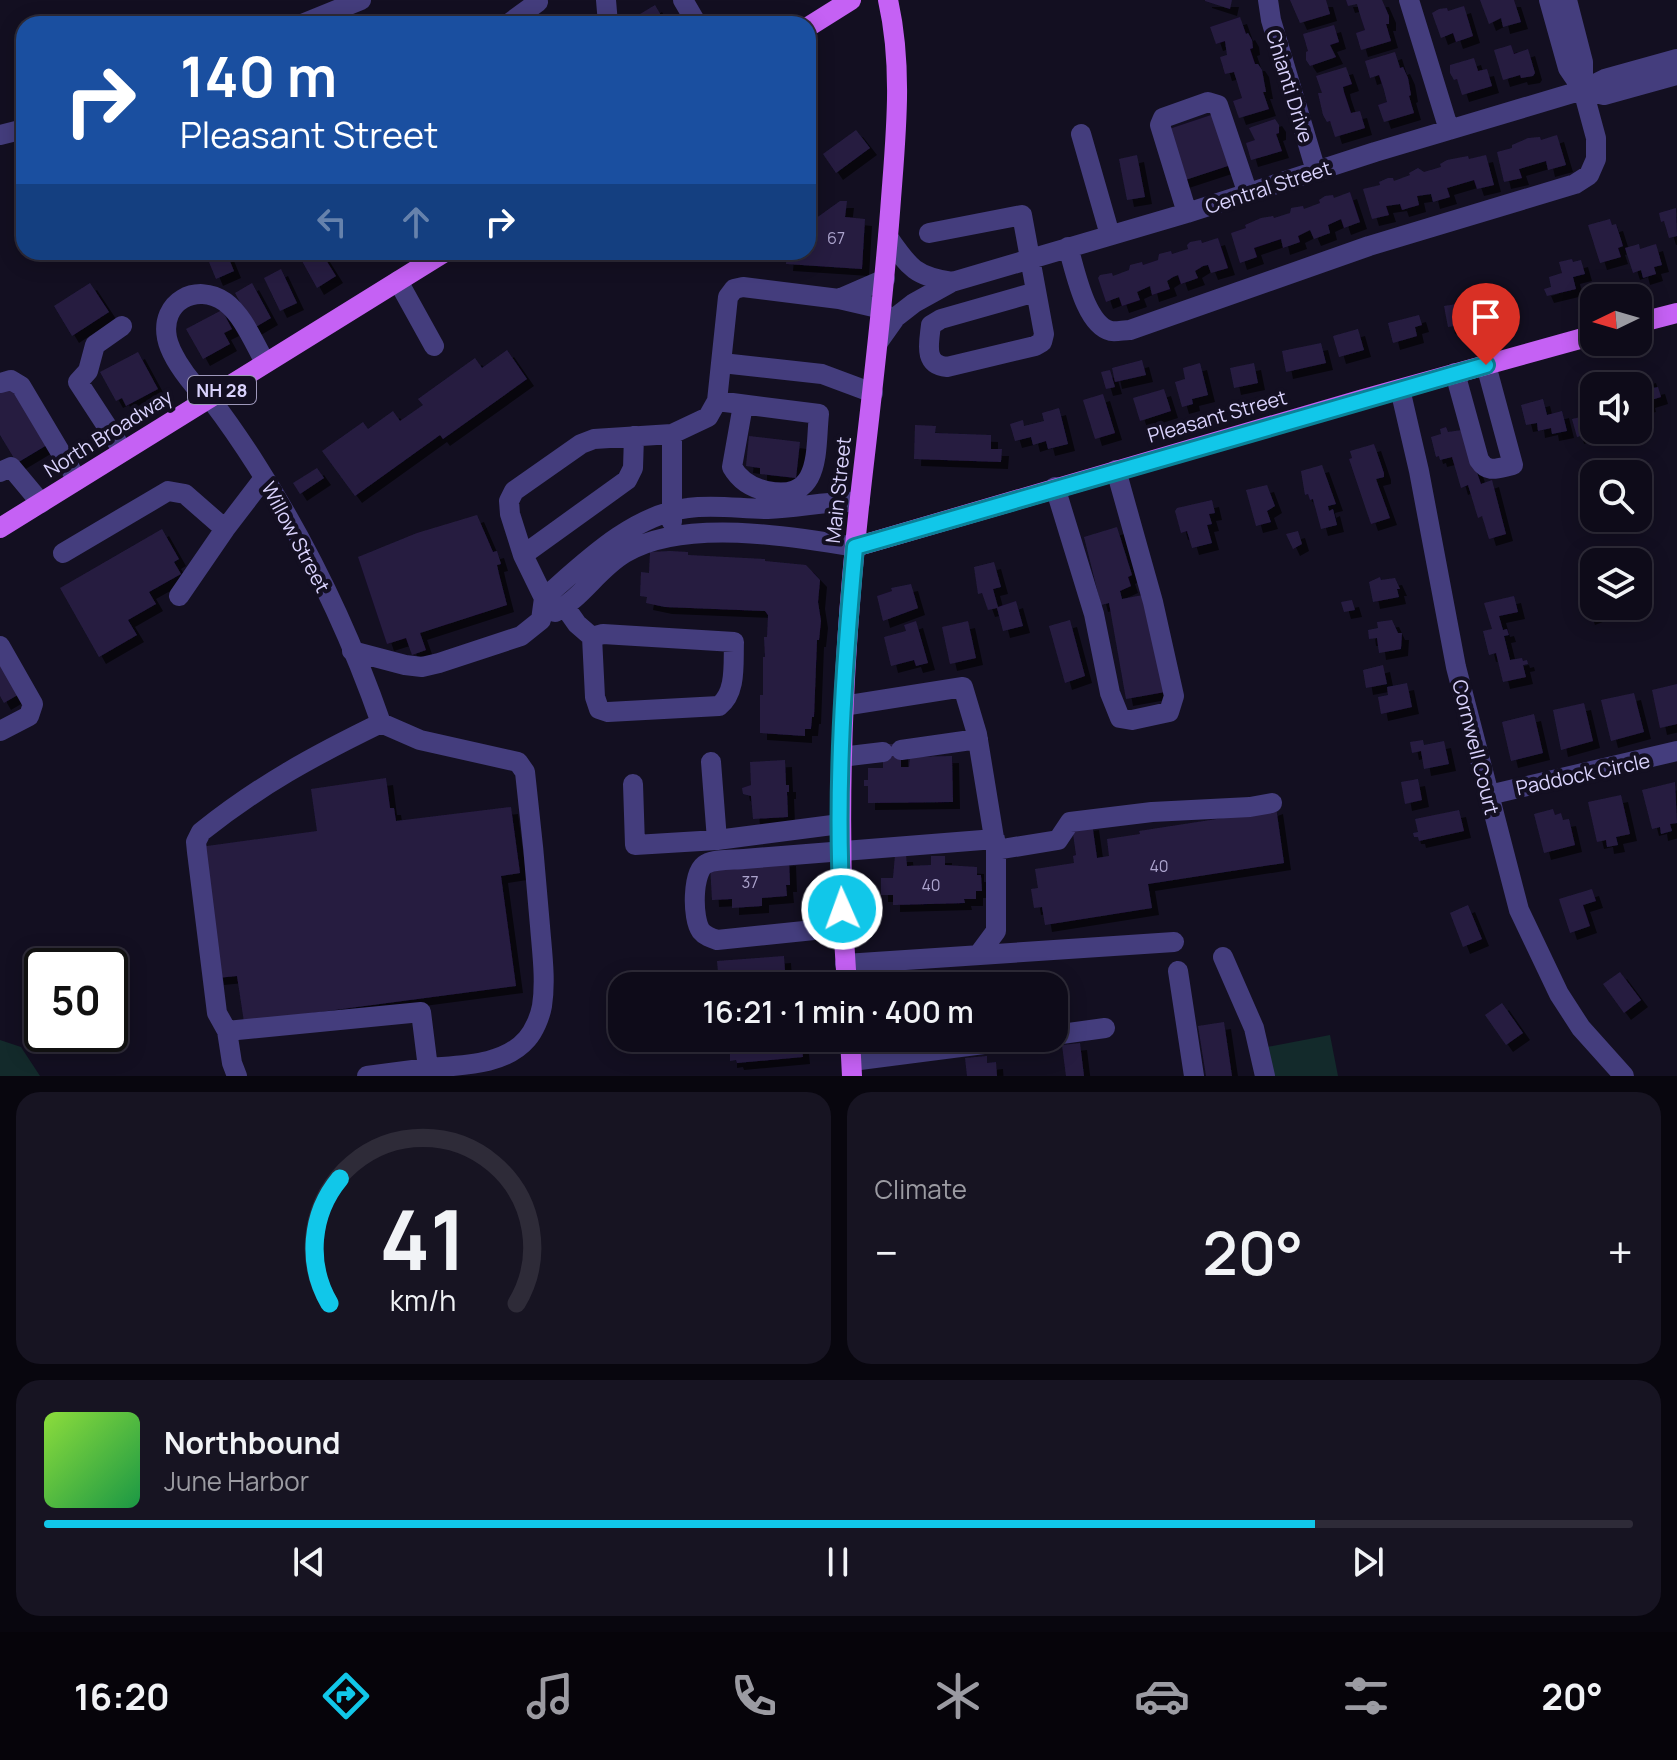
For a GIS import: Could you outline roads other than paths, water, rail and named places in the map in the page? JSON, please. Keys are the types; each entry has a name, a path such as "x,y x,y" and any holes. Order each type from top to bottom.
{"main road":[{"path":"816,22 851,0"},
{"name":"Main Street","path":"846,972 840,850 843,706 855,547 885,279 898,95 895,40 888,0"},
{"name":"North Broadway","path":"0,528 432,260"},
{"path":"1652,319 1677,313"},
{"name":"Pleasant Street","path":"855,547 998,507 1055,487 1580,339"}],"street":[{"path":"322,16 361,0"},
{"name":"Chianti Drive","path":"1268,0 1271,20 1316,171"},
{"path":"1409,0 1449,130"},
{"path":"1549,0 1568,68 1583,90"},
{"path":"1068,247 1087,308 1097,322 1109,331 1130,330 1369,246 1575,184 1589,175 1596,159 1596,138 1583,90 1583,62 1567,0"},
{"path":"519,16 538,2"},
{"name":"Central Street","path":"879,341 896,317 930,292 952,282 1187,213 1583,90 1605,79 1677,59"},
{"name":"Central Street","path":"1583,90 1604,95 1677,75"},
{"path":"1187,213 1160,125 1163,118 1208,102 1218,105 1248,194"},
{"path":"1081,134 1110,235"},
{"path":"929,233 1022,215 1044,334 1042,342 1035,346 939,367 932,362 928,353 931,325 941,319 1036,292"},
{"path":"888,237 912,270 952,282"},
{"path":"839,299 885,279"},
{"path":"398,281 434,346"},
{"path":"541,620 544,598 523,555 510,514 509,501 514,491 581,444 594,439 672,434 708,417 717,401 728,297 734,289 743,287 839,299 882,309"},
{"path":"210,397 193,384 167,337 168,315 179,299 206,294 225,302 240,319 265,362"},
{"path":"122,326 95,345 88,371 78,382 123,451"},
{"path":"722,363 822,374 873,393"},
{"path":"1455,373 1479,460 1484,468 1489,470 1513,465 1486,365"},
{"path":"0,383 11,380 21,386 77,480"},
{"name":"Cornwell Court","path":"1400,389 1419,471 1452,652 1515,896 1530,937 1559,994 1581,1028 1624,1076"},
{"name":"Willow Street","path":"210,397 264,478 309,555 368,685 381,723"},
{"path":"717,401 819,414 813,471 801,488 791,492 774,492 737,477 732,467 743,405"},
{"path":"672,434 670,511 674,536"},
{"path":"523,555 627,480 633,468 634,436"},
{"path":"0,472 11,467 41,503"},
{"path":"1055,487 1094,614 1113,704 1120,718 1152,717 1169,712 1174,696 1153,602 1116,470"},
{"path":"179,596 264,478"},
{"path":"63,553 168,491 185,494 225,529"},
{"path":"544,598 606,546 670,511 692,507 771,509 834,500 860,502"},
{"path":"352,651 422,667 521,636 565,607 600,570 621,555 639,545 674,536 755,535 855,547"},
{"path":"565,607 577,624 592,637 595,697 599,709 608,712 719,706 728,699 732,684 734,642 603,634 592,637"},
{"path":"0,646 33,704 29,716 0,731"},
{"path":"0,663 19,694 21,706 19,712 0,722"},
{"path":"843,706 963,687 978,739 996,845 996,931 979,954"},
{"path":"237,1076 227,1031 217,1013 196,842 201,832 262,786 318,753 381,723 420,740 518,762 525,772 542,955 542,1007 527,1039 514,1050 475,1064 367,1076"},
{"path":"841,757 978,739"},
{"name":"Paddock Circle","path":"1489,795 1677,751"},
{"path":"711,762 717,840"},
{"path":"633,784 635,845 717,840 840,824"},
{"path":"843,927 717,940 700,930 695,907 701,867 707,863 840,850 1058,840 1070,822 1272,803"},
{"path":"845,964 1174,942"},
{"path":"1223,957 1254,1028 1265,1076"},
{"path":"1178,971 1194,1076"},
{"path":"227,1031 421,1012 428,1068"},
{"path":"1068,1033 1105,1028"},
{"path":"852,1068 947,1052"}]}
